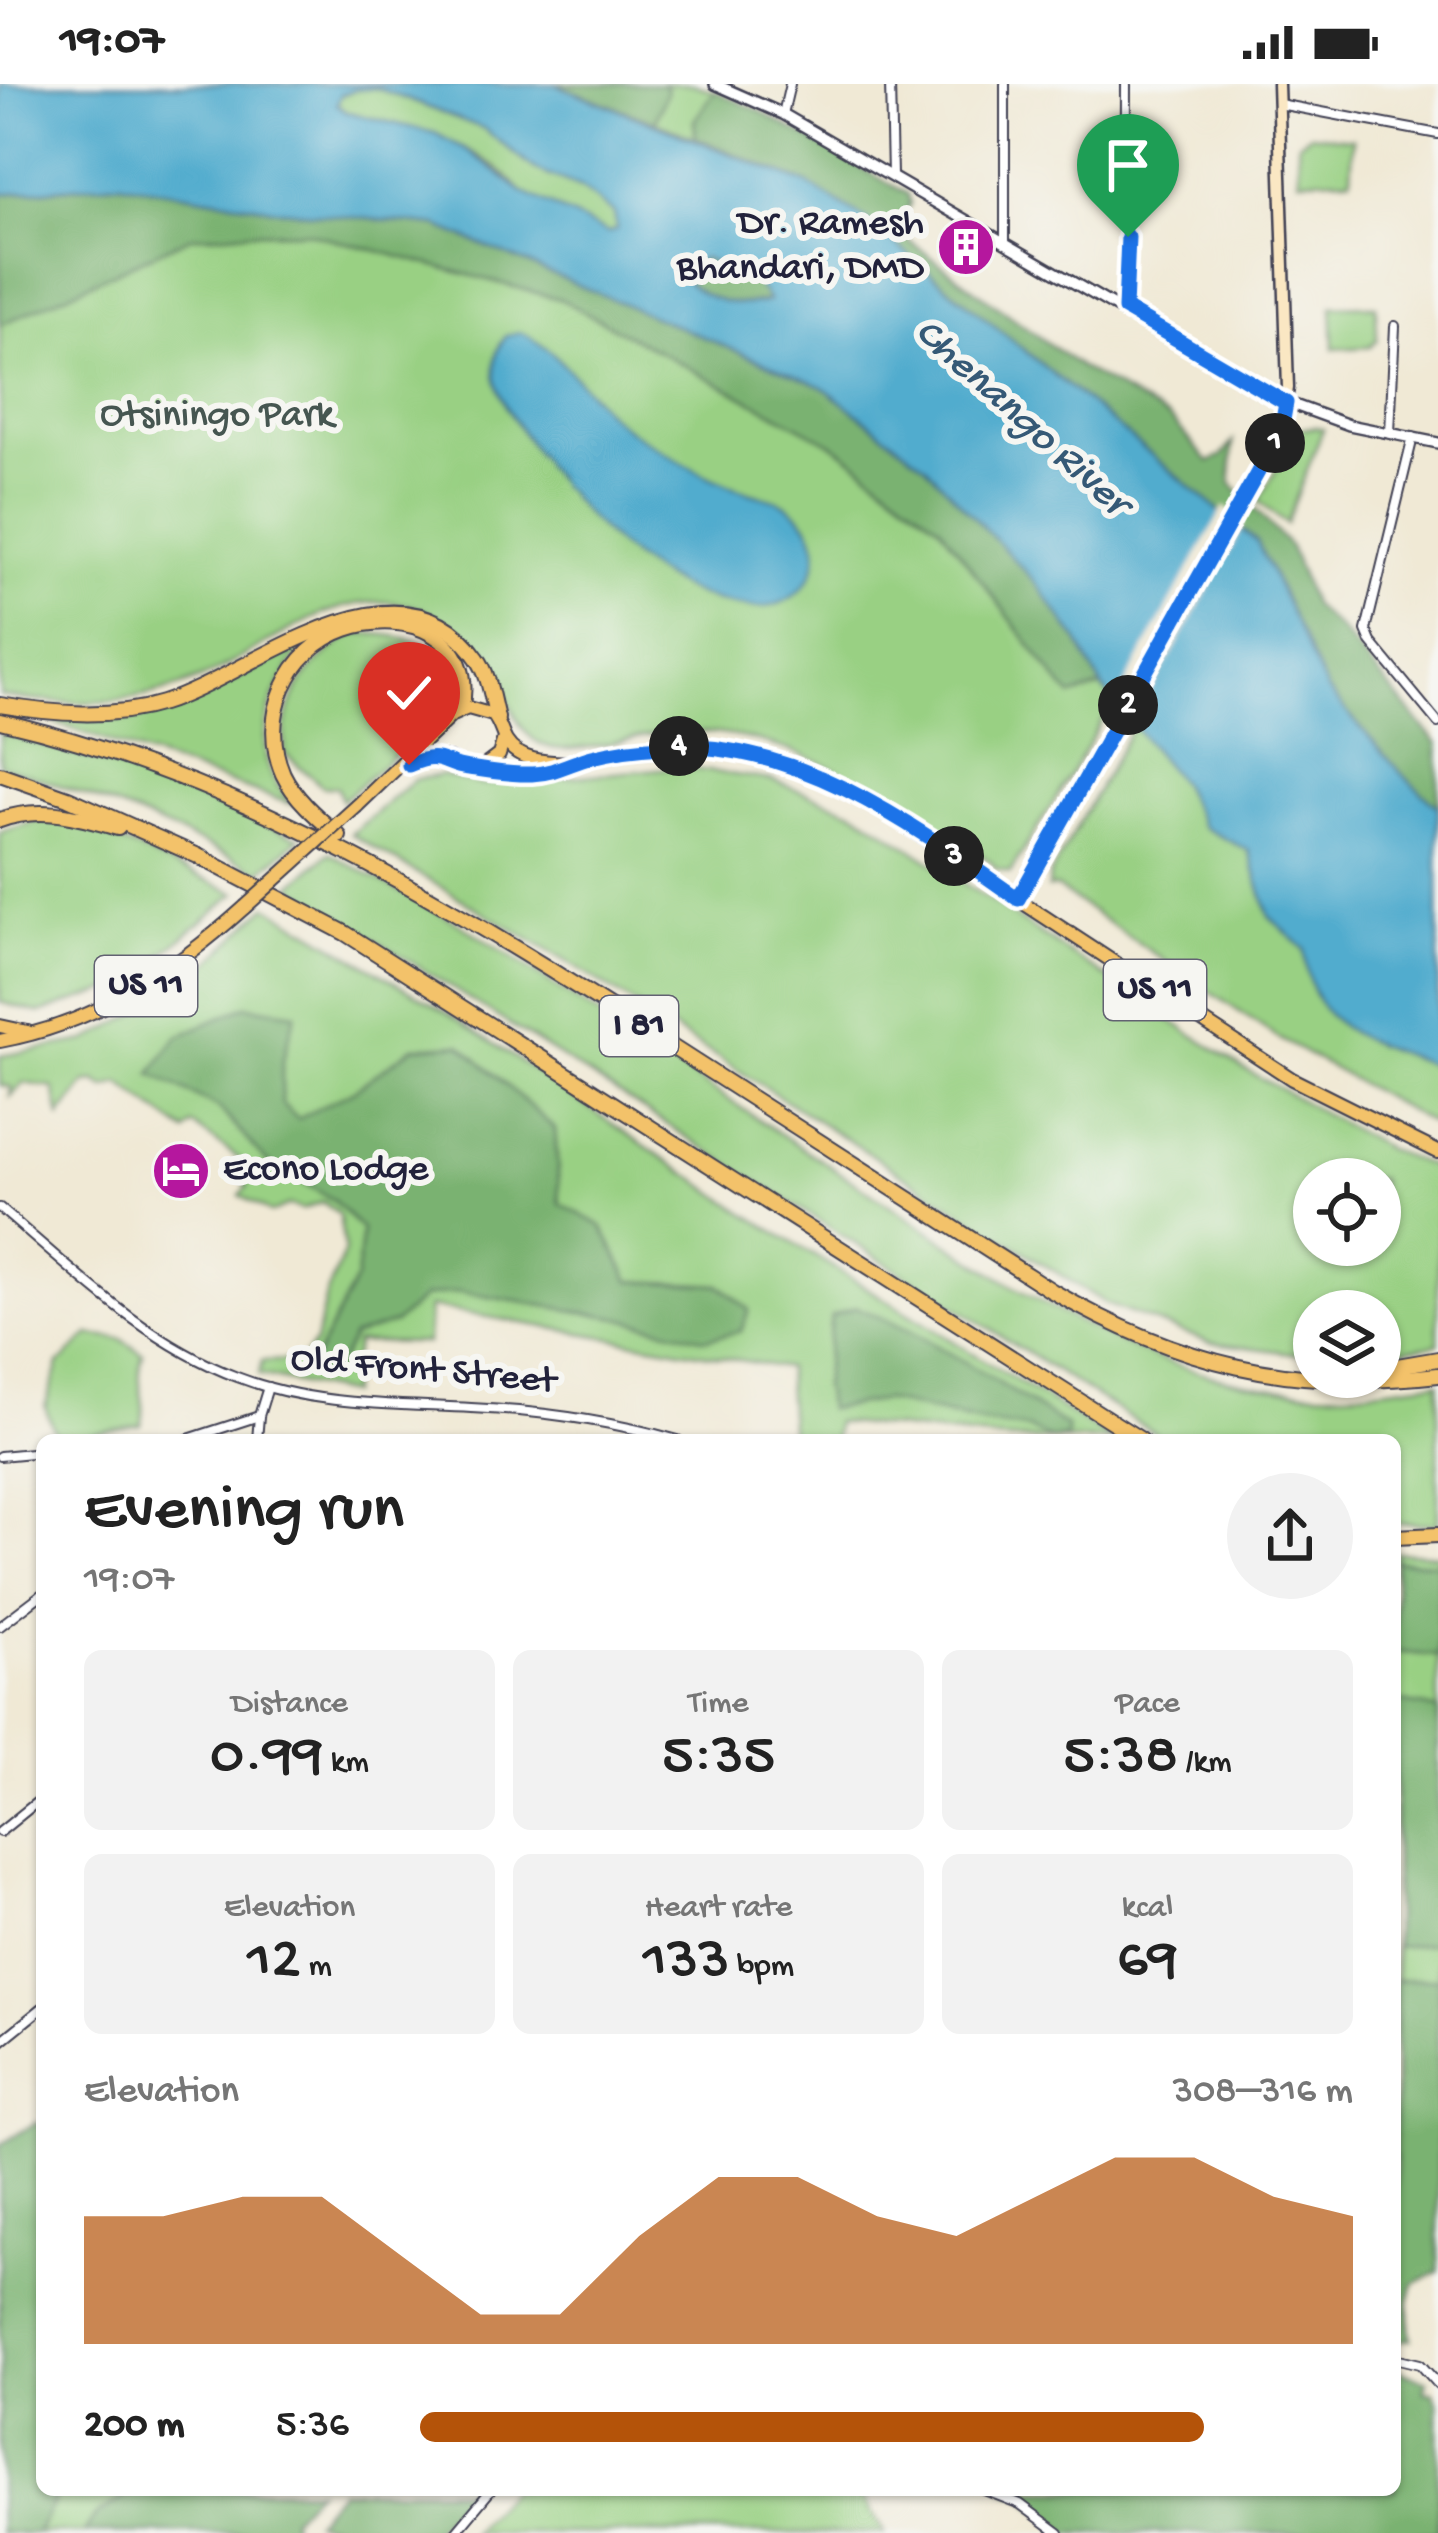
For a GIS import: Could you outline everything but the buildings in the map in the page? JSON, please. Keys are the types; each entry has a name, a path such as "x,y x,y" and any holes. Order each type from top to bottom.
{"highway":[{"path":"0,705 76,713 162,703 335,622 379,611 426,619 456,636 477,656 497,718"},
{"path":"370,863 300,800 283,773 274,723 288,678 306,652 350,627 375,622 417,628 439,637 460,662 465,680 461,709"},
{"name":"I 81","path":"0,721 79,741 201,784 370,863 508,941 1068,1300 1150,1342 1203,1359 1293,1372"},
{"name":"I 81","path":"0,774 68,798 264,888 392,961 1132,1434"},
{"path":"0,820 33,812 58,813 165,841"},
{"path":"1401,1366 1438,1359"},
{"path":"1256,1370 1344,1382 1438,1375"},
{"path":"1401,1537 1438,1538"}],"main road":[{"path":"1018,899 1281,431 1287,344 1278,84"},
{"path":"461,709 482,709 497,718 504,738 530,758 571,764"},
{"name":"US 11","path":"401,766 461,709"},
{"path":"444,725 442,742 449,759"},
{"path":"483,767 499,755 504,738"},
{"name":"US 11","path":"0,1041 84,1018 147,986 191,955 401,766 449,759 465,768 536,774 631,749 672,746 740,752 787,764 877,807 1292,1079 1438,1152"},
{"name":"US 11","path":"0,1026 29,1033"}],"street":[{"path":"715,84 784,113 1286,403 1349,425 1438,443"},
{"path":"784,113 790,84"},
{"path":"890,84 892,176"},
{"path":"1005,84 1005,240"},
{"path":"1125,309 1126,84"},
{"path":"1279,104 1438,134"},
{"path":"1390,433 1395,326"},
{"path":"1413,437 1366,630 1438,723"},
{"name":"Old Front Street","path":"0,1208 146,1328 203,1362 268,1388 323,1399 563,1415 640,1434"},
{"path":"258,1434 268,1388"},
{"path":"204,1434 259,1416"},
{"path":"0,1456 36,1453"},
{"path":"0,1626 36,1599"},
{"path":"0,1832 36,1803"},
{"path":"0,2042 36,2013"},
{"path":"1401,2359 1420,2364 1438,2384"},
{"path":"455,2533 486,2496"},
{"path":"999,2496 1020,2504 1059,2533"}],"green space":[{"path":"554,84 665,84 667,92 655,122"},
{"path":"665,84 692,84 715,91 694,121 696,138 655,122 667,92"},
{"path":"377,88 483,128 534,169 581,188 614,213 618,229 608,233 521,191 484,159 441,138 347,112 337,104 341,95 356,89"},
{"path":"715,91 908,194 910,204 901,219 900,234 1080,367 1171,419 1209,462 1222,456 1233,442 1231,483 1290,547 1313,606 1340,630 1438,744 1438,807 1327,690 1257,542 865,219 807,184 696,138 694,121"},
{"path":"1310,134 1353,138 1351,178 1299,179 1298,143"},
{"name":"Otsiningo Park","path":"120,183 294,212 437,226 823,387 1113,700 1010,873 996,869 879,792 802,755 762,742 675,732 577,749 539,743 518,722 497,677 469,643 437,616 397,603 355,604 331,611 219,670 148,695 75,703 0,696 0,194"},
{"path":"120,183 282,210 437,226 823,387 925,465 1036,582 1077,639 1102,687 1072,696 1063,688 940,526 834,445 560,299 306,232 250,232 191,237 0,325 0,194"},
{"path":"702,258 756,282 770,300 736,303 703,294 685,279 688,267"},
{"path":"1376,305 1377,340 1370,347 1334,349 1332,306"},
{"path":"1300,429 1323,429 1286,524 1258,501"},
{"path":"356,633 397,636 433,649 456,665 458,686 448,708 342,801 337,787 323,787 285,754 285,733 301,683 324,656"},
{"path":"304,646 271,705 265,737 270,771 291,804 44,719 135,719 180,705"},
{"path":"1134,724 1181,784 1203,827 1249,851 1269,916 1304,949 1308,977 1331,1017 1367,1041 1438,1067 1438,1127 1278,1038 1056,887 1048,888 1050,875"},
{"path":"0,733 124,768 300,838 260,872 132,813 0,765"},
{"path":"680,767 772,780 856,812 1243,1068 1387,1149 1438,1169 1438,1344 1401,1350 1401,1290 1293,1290 1293,1353 1209,1342 1108,1305 569,963 351,834 415,779 443,775 482,785"},
{"path":"44,819 89,828 236,893 127,984 40,1013 0,1002 0,832"},
{"path":"329,853 460,924 1013,1286 1123,1343 1195,1371 1293,1390 1293,1398 1401,1398 1401,1386 1438,1382 1438,1524 1401,1523 1401,1434 1156,1434 291,886"},
{"path":"267,906 448,1013 745,1213 1103,1434 951,1434 836,1422 835,1434 791,1434 786,1368 429,1307 427,1343 356,1342 349,1394 259,1375 262,1361 301,1360 315,1342 326,1296 345,1251 339,1215 323,1202 302,1210 289,1205 271,1213 240,1195 248,1186 240,1179 248,1165 193,1125 186,1132 120,1084 105,1088 86,1083 60,1117 54,1088 25,1083 10,1097 11,1087 0,1085 0,1056 86,1041 182,989"},
{"path":"246,1006 296,1013 282,1063 282,1104 298,1119 356,1089 413,1047 461,1044 555,1129 560,1203 602,1226 630,1281 720,1285 749,1310 741,1331 706,1339 619,1318 459,1292 424,1297 395,1323 353,1336 334,1374 308,1371 356,1279 362,1230 333,1200 267,1162 219,1108 151,1074 177,1037"},
{"path":"856,1307 911,1332 1067,1427 1067,1434 1039,1434 885,1400 828,1409 823,1387 831,1316"},
{"path":"89,1335 121,1339 143,1354 141,1425 91,1434 56,1434 45,1407 59,1364"},
{"path":"1401,1552 1438,1555 1438,1978 1401,1980"},
{"path":"1401,1561 1438,1563 1438,1656 1401,1653"},
{"path":"1401,1701 1438,1710 1438,1943 1401,1946"},
{"path":"1438,1978 1438,2272 1414,2284 1408,2303 1411,2339 1401,2340 1401,1980"},
{"path":"36,2123 36,2496 56,2496 37,2533 0,2533 0,2145"},
{"path":"1401,2371 1427,2381 1424,2392 1433,2392 1438,2403 1438,2533 1067,2533 1022,2496 1401,2496"},
{"path":"56,2496 127,2496 95,2516 84,2533 37,2533"},
{"path":"127,2496 311,2496 291,2518 292,2530 275,2533 84,2533 95,2516"},
{"path":"335,2496 462,2496 432,2533 343,2533 337,2526 314,2521"},
{"path":"505,2496 862,2496 885,2533 472,2533"}],"water":[{"name":"Chenango River","path":"0,84 554,84 807,184 865,219 1257,542 1327,690 1438,807 1438,1067 1367,1041 1331,1017 1308,977 1304,949 1269,916 1249,851 1203,827 1181,784 1102,687 1077,639 1036,583 925,465 823,387 437,226 282,210 120,183 0,194","holes":["377,88 483,128 534,169 581,188 614,213 617,229 608,233 521,191 472,153 435,133 347,112 337,104 341,95","703,258 756,282 769,301 724,301 693,287 685,280 688,267"]},
{"path":"520,332 556,357 606,411 639,436 701,473 780,502 797,513 816,545 816,562 800,590 769,606 714,600 649,568 591,520 544,464 498,387 498,349 506,336"}],"pier":[{"path":"1224,506 1245,524 1130,728 1112,708"}],"place":[{"name":"Dr. Ramesh Bhandari, DMD","path":"966,247"},
{"name":"Econo Lodge","path":"181,1171"}],"route":[{"path":"409,765 439,758 465,768 536,774 631,749 672,746 740,752 831,782 1018,899 1281,431 1286,403 1125,309 1128,237"}]}
